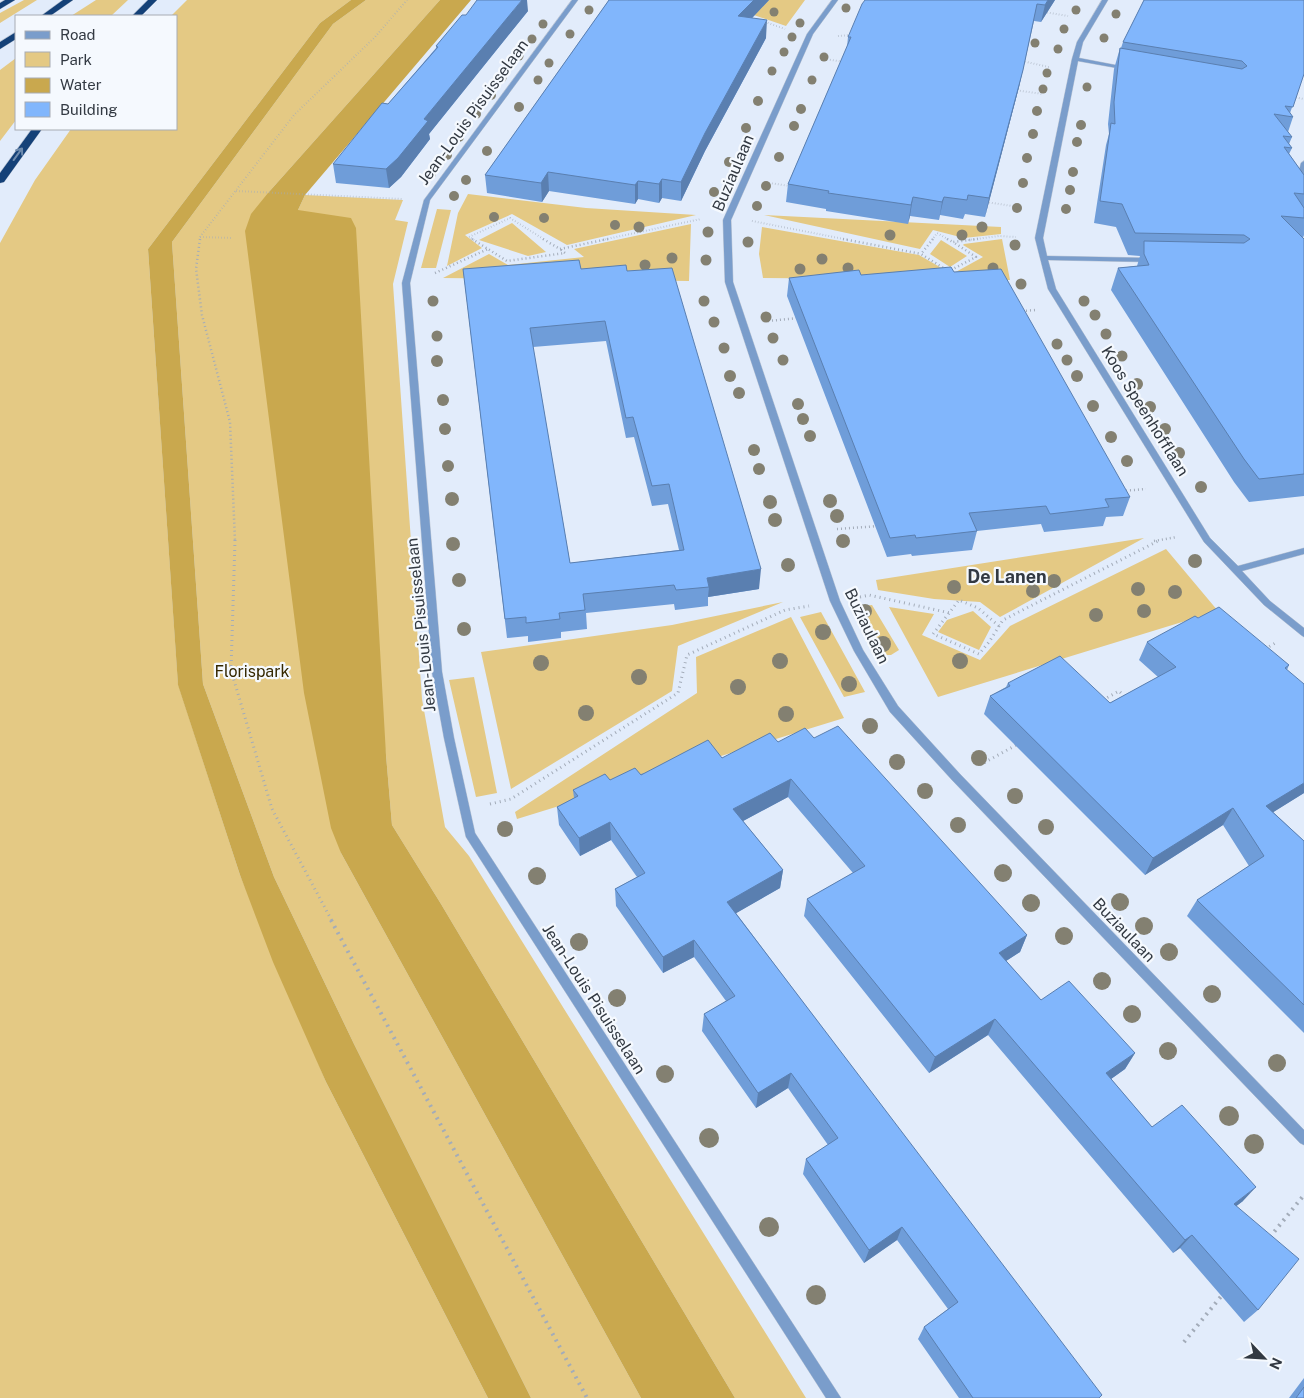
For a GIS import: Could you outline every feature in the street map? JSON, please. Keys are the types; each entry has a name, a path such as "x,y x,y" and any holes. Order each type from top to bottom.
{"highway":[{"path":"0,6 11,0"},
{"path":"46,15 69,0"},
{"path":"137,15 153,0"},
{"path":"0,46 15,36"},
{"path":"0,180 36,130"}],"street":[{"name":"Jean-Louis Pisuisselaan","path":"575,0 427,200 406,283 437,672 448,738 470,834 834,1398"},
{"name":"Buziaulaan","path":"835,0 810,34 727,220 729,282 835,601 859,651 894,709 956,777 1304,1139"},
{"name":"Koos Speenhofflaan","path":"1105,0 1080,42 1075,59 1039,238 1052,289 1202,533 1267,602 1302,631"},
{"path":"1075,59 1132,69"},
{"path":"1304,163 1302,170 1304,176"},
{"path":"1044,258 1158,260"},
{"path":"1236,570 1304,551"}],"path":[{"path":"407,0 375,38 294,115 200,238 196,269 202,315 230,422 235,527 231,670 272,809 587,1398"},
{"path":"1037,10 1093,21"},
{"path":"763,22 810,34 837,36 856,34"},
{"path":"801,55 849,62"},
{"path":"1016,59 1034,65 1072,70"},
{"path":"1010,90 1068,98"},
{"path":"1294,97 1304,99"},
{"path":"746,180 795,187"},
{"path":"235,191 427,200"},
{"path":"986,202 1045,211"},
{"path":"510,218 560,250 565,253 507,261 469,237 510,218"},
{"path":"560,250 696,219 754,221 921,254 948,271 976,257 937,233 921,254"},
{"path":"953,242 999,236 1039,238"},
{"path":"200,238 233,238"},
{"path":"409,273 437,273 489,249"},
{"path":"1016,312 1064,307"},
{"path":"742,323 808,317"},
{"path":"1114,492 1174,486"},
{"path":"813,532 882,526"},
{"path":"999,626 978,608 959,600 933,634 978,654 985,649 1003,620 1155,541 1202,533"},
{"path":"465,810 511,799 678,693 687,655 785,610 869,595 950,612"},
{"path":"1257,654 1302,631"},
{"path":"1102,700 1119,691 1126,698"},
{"path":"956,777 1025,741"},
{"path":"1266,1242 1304,1195"},
{"path":"1184,1342 1228,1288"}],"green space":[{"path":"24,0 37,0 0,23 0,13"},
{"path":"96,0 128,0 112,15 73,15"},
{"path":"187,0 351,0 320,23 148,249 178,684 240,875 326,1082 488,1398 0,1398 0,243 35,180 70,130 178,130 178,15 172,15"},
{"name":"Florispark","path":"366,0 440,0 268,193 341,853 641,1398 531,1398 354,1044 274,877 203,684 172,242 333,24"},
{"path":"731,0 805,0 786,26 733,8"},
{"path":"15,59 15,121 0,141 0,70"},
{"path":"468,194 586,208 696,215 567,245 512,214 465,235 482,248 447,266 458,213"},
{"path":"305,195 403,200 395,220 408,222 393,284 422,699 445,827 469,856 806,1398 735,1398 392,825 386,755 298,210"},
{"path":"437,209 451,210 436,268 421,268"},
{"path":"764,215 1001,227 1001,234 964,238 933,230 920,249"},
{"path":"512,223 546,252 528,256 479,240"},
{"path":"691,224 689,281 443,278 489,254 508,265 584,257 574,249"},
{"path":"762,227 919,255 952,274 983,257 964,244 1002,239 1010,280 763,278 759,254"},
{"path":"941,240 967,256 950,267 930,254"},
{"path":"1144,538 1000,617 980,602 934,599 878,590 876,580"},
{"path":"1166,549 1218,611 938,697 889,607 934,614 922,635 980,660 1010,626"},
{"path":"783,602 678,646 672,691 511,789 481,652 672,625"},
{"path":"872,605 899,650 891,655 879,655 853,607"},
{"path":"973,611 991,627 979,650 938,632 947,620"},
{"path":"821,612 865,692 844,697 800,617"},
{"path":"791,617 844,718 517,819 515,812 697,693 696,657"},
{"path":"474,677 497,793 476,797 449,680"}],"water":[{"path":"351,0 366,0 333,24 172,242 203,684 274,877 354,1044 531,1398 488,1398 326,1082 273,962 240,875 178,685 148,249 320,23"},
{"path":"440,0 471,0 305,195 298,210 351,218 356,228 386,755 392,825 735,1398 641,1398 341,853 331,828 304,693 245,231 251,214 268,193"}],"building":[{"path":"477,0 522,0 424,119 428,121 398,158 386,169 333,164 382,103 388,104 438,47 436,46 462,15 466,15"},
{"path":"609,0 754,0 738,16 767,20 705,133 681,182 662,179 659,184 638,181 635,185 548,172 541,183 485,175"},
{"path":"865,0 1048,0 1045,5 1037,4 1023,70 989,198 968,195 967,200 944,197 942,202 913,197 911,205 828,193 829,191 788,184"},
{"path":"1144,0 1304,0 1304,74 1293,107 1285,106 1293,117 1274,114 1292,137 1283,136 1292,148 1284,147 1304,175 1304,194 1294,193 1304,208 1304,218 1281,216 1304,239 1304,474 1259,479 1118,268 1149,265 1144,254 1144,241 1244,243 1250,239 1244,235 1135,233 1122,204 1100,201 1111,123 1115,124 1114,102 1120,48 1242,69 1247,66 1242,61 1123,42"},
{"path":"579,260 581,269 626,265 627,271 672,268 761,569 707,578 709,587 676,590 674,585 583,594 585,610 559,613 560,619 526,623 526,617 505,619 463,269","holes":["605,321 626,418 633,417 652,486 669,484 684,550 570,563 530,328"]},
{"path":"951,267 954,272 1001,269 1130,497 1105,499 1109,507 1050,514 1046,506 969,513 977,531 916,538 915,535 890,538 789,278 859,270 861,275"},
{"path":"1219,607 1289,665 1285,668 1304,684 1304,783 1266,806 1304,841 1304,1005 1197,900 1264,856 1233,808 1153,858 990,696 1010,686 1008,683 1060,656 1110,703 1176,667 1147,642 1195,616 1198,618"},
{"path":"838,726 1027,935 999,953 1041,1000 1069,981 1135,1053 1106,1073 1152,1127 1182,1105 1256,1187 1234,1204 1299,1259 1258,1310 1192,1235 1185,1240 995,1019 935,1057 807,899 865,866 791,779 733,809 783,870 727,902 1102,1395 1099,1398 973,1398 924,1327 958,1302 902,1227 869,1250 806,1159 838,1138 791,1073 758,1093 704,1014 735,996 694,940 663,957 615,889 645,873 610,822 579,838 557,807 578,796 573,790 605,774 610,780 635,768 641,775 708,740 722,758 770,733 778,742 805,728 814,738"},
{"path":"1304,1387 1304,1398 1296,1398"}],"district":[{"name":"De Lanen","path":"1007,576"}]}
